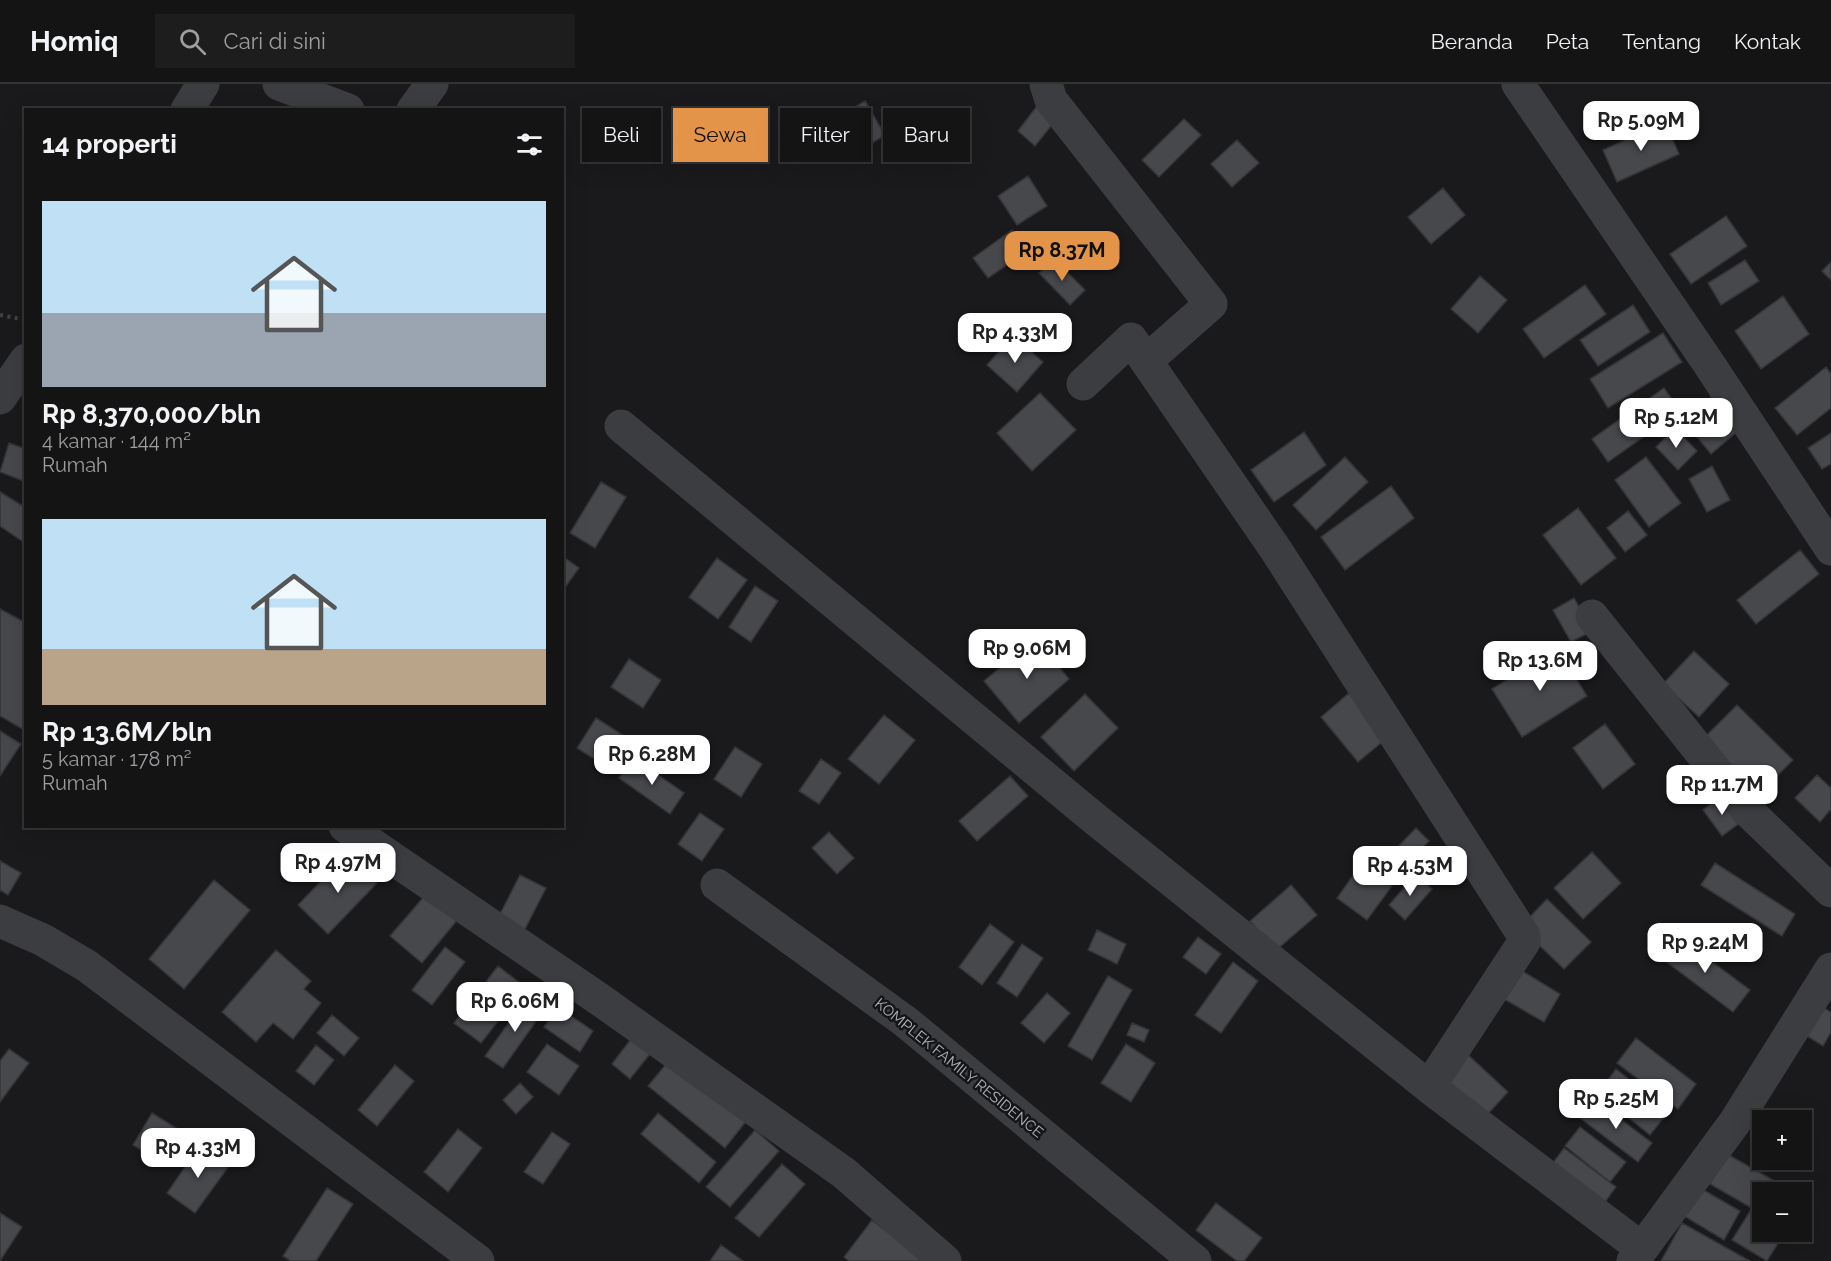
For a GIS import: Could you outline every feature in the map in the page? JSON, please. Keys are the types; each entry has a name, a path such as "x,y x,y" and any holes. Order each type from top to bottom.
{"street":[{"path":"188,108 203,84"},
{"path":"279,84 343,108"},
{"path":"414,108 432,84"},
{"path":"1046,84 1051,100 1211,304 1146,361"},
{"path":"1518,84 1707,361 1831,549"},
{"path":"1083,384 1131,339 1276,550 1524,936 1524,942 1429,1087"},
{"path":"0,398 24,363"},
{"path":"621,426 1095,819 1637,1255 1735,1122 1831,969"},
{"path":"1592,616 1748,810 1831,891"},
{"path":"348,828 598,999 844,1173 945,1261"},
{"name":"KOMPLEK FAMILY RESIDENCE","path":"717,885 906,1022 1195,1261"},
{"path":"0,921 43,940 87,966 478,1261"}],"path":[{"path":"0,315 24,320"}],"building":[{"path":"865,101 869,108 854,108"},
{"path":"1037,106 1055,121 1035,146 1018,131"},
{"path":"871,111 883,132 883,136 871,144"},
{"path":"1184,119 1201,135 1159,177 1142,160"},
{"path":"1665,122 1679,154 1617,182 1603,150"},
{"path":"1237,140 1259,163 1232,187 1211,164"},
{"path":"1028,176 1047,206 1017,225 998,196"},
{"path":"1443,188 1465,215 1431,244 1408,217"},
{"path":"1726,216 1747,246 1691,284 1670,254"},
{"path":"1012,230 1027,251 988,278 973,258"},
{"path":"1054,259 1085,290 1070,305 1039,273"},
{"path":"1745,260 1759,281 1721,305 1708,283"},
{"path":"1831,262 1831,280 1822,271"},
{"path":"1480,276 1507,300 1478,333 1451,309"},
{"path":"1585,285 1606,314 1544,358 1523,329"},
{"path":"1783,296 1809,334 1761,369 1735,331"},
{"path":"1633,305 1650,332 1598,366 1580,340"},
{"path":"1663,333 1682,362 1608,408 1590,379"},
{"path":"1013,335 1043,362 1017,392 987,365"},
{"path":"1826,367 1831,374 1831,408 1797,435 1775,408"},
{"path":"1664,388 1680,411 1608,462 1592,439"},
{"path":"1040,393 1076,430 1032,471 997,433"},
{"path":"1711,397 1738,431 1711,454 1683,420"},
{"path":"1675,428 1697,451 1678,470 1656,447"},
{"path":"1304,432 1326,465 1274,502 1251,470"},
{"path":"1831,433 1831,464 1822,469 1808,448"},
{"path":"9,443 24,448 24,481 0,472"},
{"path":"1345,457 1368,482 1316,530 1293,505"},
{"path":"1646,457 1681,503 1649,527 1615,480"},
{"path":"1712,466 1730,500 1707,512 1689,479"},
{"path":"601,482 626,497 595,548 570,533"},
{"path":"1391,486 1414,518 1345,570 1321,537"},
{"path":"0,492 24,507 24,538 22,541 0,526"},
{"path":"1578,508 1616,558 1581,585 1543,535"},
{"path":"1628,511 1647,535 1625,552 1607,528"},
{"path":"1800,550 1819,574 1756,624 1737,600"},
{"path":"564,557 579,568 564,589"},
{"path":"717,558 747,580 718,619 689,597"},
{"path":"755,586 778,601 751,642 729,627"},
{"path":"1574,598 1592,631 1571,642 1553,610"},
{"path":"0,609 24,622 24,730 0,716"},
{"path":"1035,638 1069,679 1019,723 984,681"},
{"path":"1557,648 1587,696 1522,737 1492,689"},
{"path":"1694,651 1729,684 1699,717 1663,684"},
{"path":"629,659 661,680 643,708 611,687"},
{"path":"1349,693 1387,738 1358,762 1321,717"},
{"path":"1085,694 1118,728 1074,771 1041,737"},
{"path":"1737,705 1793,760 1754,799 1698,744"},
{"path":"884,715 915,740 879,784 848,759"},
{"path":"596,718 629,739 610,769 577,748"},
{"path":"1605,724 1635,764 1603,789 1573,748"},
{"path":"0,731 21,744 0,776"},
{"path":"735,747 762,764 741,797 714,779"},
{"path":"633,757 684,793 670,814 619,778"},
{"path":"821,759 841,773 819,804 799,791"},
{"path":"1817,775 1831,788 1831,809 1820,822 1795,798"},
{"path":"1010,776 1028,796 977,841 959,821"},
{"path":"1722,795 1741,822 1722,836 1703,810"},
{"path":"700,813 724,829 702,861 678,844"},
{"path":"1416,828 1429,841 1399,873 1385,860"},
{"path":"829,832 854,858 837,874 812,848"},
{"path":"1592,852 1621,883 1583,919 1554,888"},
{"path":"347,854 377,883 328,934 298,905"},
{"path":"0,861 21,873 8,895 0,890"},
{"path":"1715,863 1795,914 1782,936 1701,885"},
{"path":"1361,864 1392,886 1367,920 1337,898"},
{"path":"1416,874 1432,889 1405,920 1389,905"},
{"path":"520,875 546,888 524,931 498,918"},
{"path":"214,880 250,910 184,989 149,959"},
{"path":"1291,885 1317,915 1275,951 1250,921"},
{"path":"427,893 458,919 422,963 390,936"},
{"path":"1547,899 1591,942 1564,969 1520,927"},
{"path":"990,924 1014,942 982,985 959,967"},
{"path":"1097,930 1126,944 1117,964 1088,950"},
{"path":"1676,935 1750,990 1733,1012 1660,957"},
{"path":"1198,937 1221,954 1206,974 1183,957"},
{"path":"1022,944 1043,958 1017,997 997,983"},
{"path":"445,947 465,962 432,1005 412,990"},
{"path":"276,950 311,981 304,989 321,1003 293,1039 273,1023 256,1042 222,1012"},
{"path":"1233,962 1258,981 1221,1033 1195,1015"},
{"path":"498,966 525,987 481,1043 454,1023"},
{"path":"1514,966 1560,994 1544,1022 1497,995"},
{"path":"1108,976 1132,990 1092,1060 1068,1046"},
{"path":"1047,993 1070,1013 1044,1043 1021,1023"},
{"path":"527,997 544,1010 503,1068 485,1056"},
{"path":"1812,1001 1831,1012 1831,1032 1823,1046 1796,1029"},
{"path":"558,1007 593,1031 580,1052 544,1027"},
{"path":"332,1015 359,1038 344,1056 317,1033"},
{"path":"1132,1023 1149,1030 1144,1042 1127,1035"},
{"path":"634,1035 653,1050 630,1079 612,1064"},
{"path":"1636,1038 1696,1084 1678,1109 1617,1063"},
{"path":"547,1044 579,1066 559,1095 527,1072"},
{"path":"1126,1044 1155,1063 1131,1102 1101,1083"},
{"path":"316,1045 334,1060 314,1085 296,1071"},
{"path":"9,1049 29,1063 0,1102 0,1061"},
{"path":"1465,1052 1508,1092 1484,1118 1442,1077"},
{"path":"671,1058 747,1120 725,1148 648,1086"},
{"path":"395,1065 414,1081 377,1126 358,1110"},
{"path":"1616,1069 1669,1111 1650,1135 1598,1093"},
{"path":"520,1083 533,1097 516,1114 503,1100"},
{"path":"1594,1099 1652,1143 1638,1162 1580,1118"},
{"path":"152,1113 184,1133 165,1165 133,1145"},
{"path":"658,1113 716,1162 699,1183 641,1134"},
{"path":"1580,1127 1626,1162 1610,1182 1565,1146"},
{"path":"458,1129 482,1148 448,1192 424,1172"},
{"path":"755,1130 779,1151 730,1207 706,1187"},
{"path":"552,1132 570,1144 543,1184 524,1172"},
{"path":"200,1145 229,1166 195,1213 167,1193"},
{"path":"1564,1148 1616,1187 1605,1202 1552,1164"},
{"path":"1727,1154 1776,1182 1752,1182 1752,1208 1710,1184"},
{"path":"782,1164 805,1184 759,1237 735,1218"},
{"path":"327,1188 353,1204 316,1261 291,1261 283,1256"},
{"path":"1700,1188 1740,1211 1724,1240 1684,1216"},
{"path":"1216,1203 1262,1238 1244,1261 1237,1261 1196,1230"},
{"path":"1752,1208 1752,1242 1779,1242 1767,1261 1732,1240"},
{"path":"0,1213 22,1227 0,1261"},
{"path":"872,1220 925,1261 849,1261 844,1257"},
{"path":"1682,1223 1750,1261 1661,1261"},
{"path":"721,1245 743,1261 710,1261"}]}
